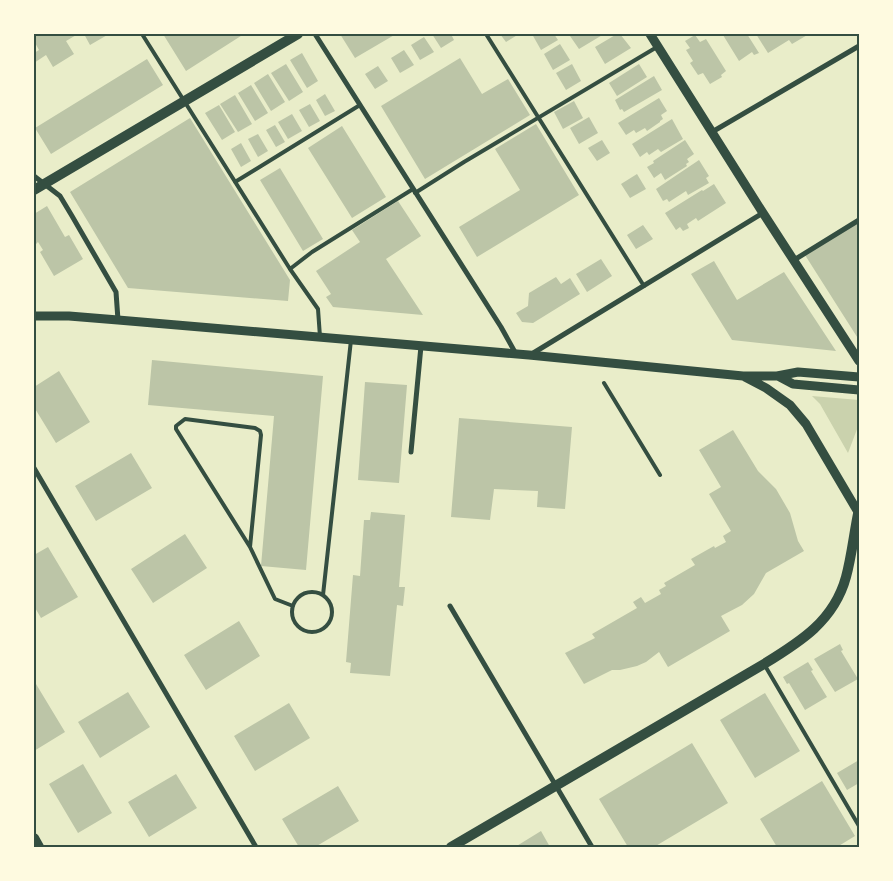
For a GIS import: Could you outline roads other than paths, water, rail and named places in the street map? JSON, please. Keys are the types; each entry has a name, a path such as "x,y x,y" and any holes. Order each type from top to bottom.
{"main road":[{"path":"34,190 298,34"},
{"path":"451,847 764,664 808,636 832,609 840,594 846,577 859,512"},
{"path":"34,838 39,847"}],"street":[{"path":"315,34 501,327 516,354"},
{"path":"650,34 859,361"},
{"path":"712,132 859,46"},
{"path":"34,176 60,196 116,292 118,320"},
{"path":"529,355 763,213"},
{"path":"794,260 859,220"},
{"path":"34,316 69,316 320,337 743,376 777,376 798,372 859,377"},
{"path":"411,452 421,346"},
{"path":"743,376 766,388 790,405 806,424 859,512"},
{"path":"777,376 793,384 859,390"},
{"path":"34,468 256,847"},
{"path":"450,606 592,847"}],"lane":[{"path":"142,34 290,269 318,309 320,337"},
{"path":"486,34 644,286"},
{"path":"290,269 312,252 658,46"},
{"path":"236,182 360,105"},
{"path":"323,595 351,340"},
{"path":"604,383 660,475"},
{"path":"250,547 260,430 185,419 181,421 176,426 176,429 250,547 275,600 293,606"},
{"path":"313,592 323,595 329,602 330,620 321,629 309,631 297,626 292,613 293,606 296,600 306,593 313,592"},
{"path":"764,664 859,826"}]}
